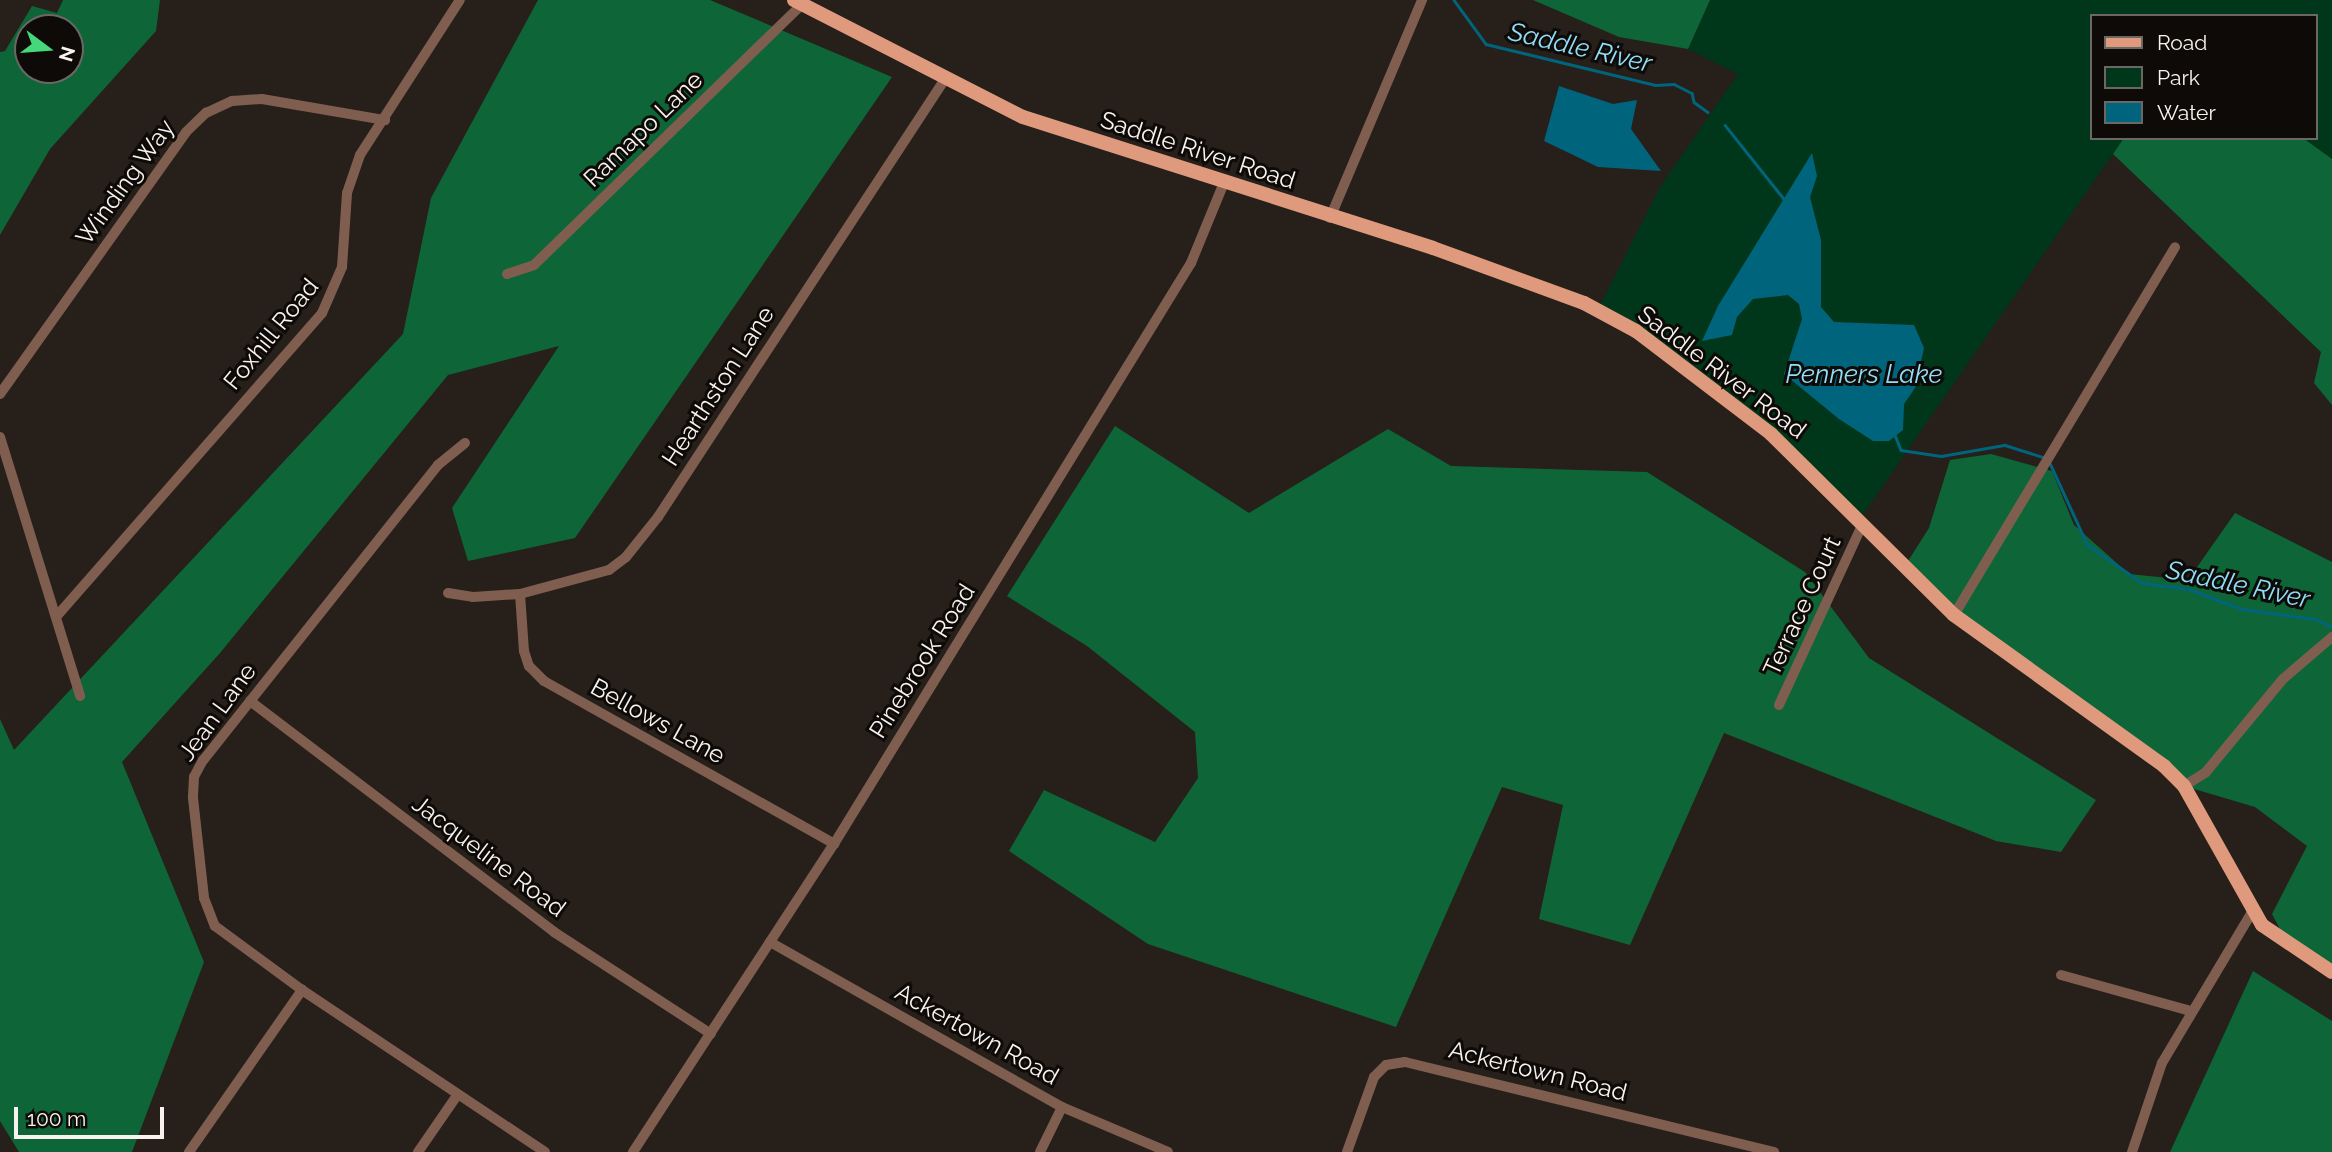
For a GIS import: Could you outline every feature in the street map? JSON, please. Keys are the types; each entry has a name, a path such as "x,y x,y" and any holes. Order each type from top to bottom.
{"main road":[{"name":"Saddle River Road","path":"798,2 1023,117 1226,180 1330,218 1433,248 1584,303 1636,331 1771,434 1954,615 2184,786 2252,912 2276,937 2332,972"}],"street":[{"name":"Foxhill Road","path":"55,617 322,313 342,267 344,211 352,175 460,0"},
{"path":"1330,218 1422,1"},
{"name":"Ramapo Lane","path":"508,274 534,265 798,2"},
{"name":"Hearthston Lane","path":"448,593 473,597 520,594 609,570 626,557 657,517 945,79"},
{"name":"Winding Way","path":"0,394 186,132 206,113 232,101 262,99 385,120"},
{"name":"Pinebrook Road","path":"633,1152 834,844 1191,263 1226,180"},
{"path":"1954,615 2175,247"},
{"path":"0,437 80,696"},
{"name":"Jean Lane","path":"465,443 438,465 250,701 194,777 192,798 204,898 215,926 302,990 545,1152"},
{"name":"Terrace Court","path":"1779,705 1862,525"},
{"name":"Bellows Lane","path":"520,594 524,650 529,666 544,681 834,844"},
{"path":"2184,786 2206,772 2283,678 2332,637"},
{"name":"Jacqueline Road","path":"250,701 554,932 710,1034"},
{"path":"2132,1152 2162,1063 2252,912"},
{"name":"Ackertown Road","path":"771,942 1062,1107 1168,1152"},
{"path":"2061,975 2191,1011"},
{"path":"189,1152 302,990"},
{"name":"Ackertown Road","path":"1347,1152 1374,1077 1386,1066 1405,1062 1774,1152"},
{"path":"418,1152 458,1094"},
{"path":"1040,1152 1062,1107"}],"green space":[{"path":"63,0 160,0 156,31 50,149 0,235 0,52 5,51 14,36 14,84 84,84 84,14 27,14 32,6 57,13"},
{"path":"538,0 710,0 892,77 575,538 468,561 452,508 559,346 448,375 220,653 122,762 204,962 132,1152 19,1152 0,1121 0,719 14,750 403,334 431,198"},
{"path":"1533,0 1710,0 1688,49 1619,37"},
{"path":"1710,0 2332,0 2332,159 2306,140 2318,140 2318,14 2090,14 2090,140 2123,140 1862,516 1802,455 1722,387 1599,307 1660,187 1738,74 1688,49"},
{"path":"2123,140 2306,140 2332,159 2332,405 2314,383 2321,352 2113,154"},
{"path":"1115,426 1249,513 1388,429 1451,466 1647,472 1805,572 1869,658 2096,800 2061,852 1996,841 1724,733 1630,945 1539,919 1563,805 1502,787 1396,1027 1148,944 1009,851 1044,790 1155,842 1198,778 1195,732 1087,646 1007,596"},
{"path":"1991,454 2052,471 2074,525 2129,574 2188,580 2235,513 2332,562 2332,972 2290,948 2272,914 2307,846 2255,807 2184,786 1903,569 1929,528 1950,460"},
{"path":"2253,971 2332,1021 2332,1152 2170,1152"}],"water":[{"path":"1559,86 1613,104 1637,100 1631,129 1661,171 1598,167 1544,141"},
{"name":"Penners Lake","path":"1812,153 1817,176 1810,197 1821,240 1821,307 1834,322 1914,325 1924,348 1915,388 1904,404 1903,430 1889,441 1873,441 1839,419 1784,374 1802,319 1799,304 1788,295 1753,299 1737,317 1732,335 1702,341 1718,306"}],"waterway":[{"name":"Saddle River","path":"1454,0 1486,44 1655,85 1674,84 1692,93 1694,102 1708,112"},
{"name":"Saddle River","path":"1725,125 1784,199"},
{"name":"Saddle River","path":"1895,435 1901,450 1941,456 2005,445 2046,458"},
{"name":"Saddle River","path":"2050,463 2087,544 2142,583 2189,589 2242,609 2316,619 2332,627"}]}
